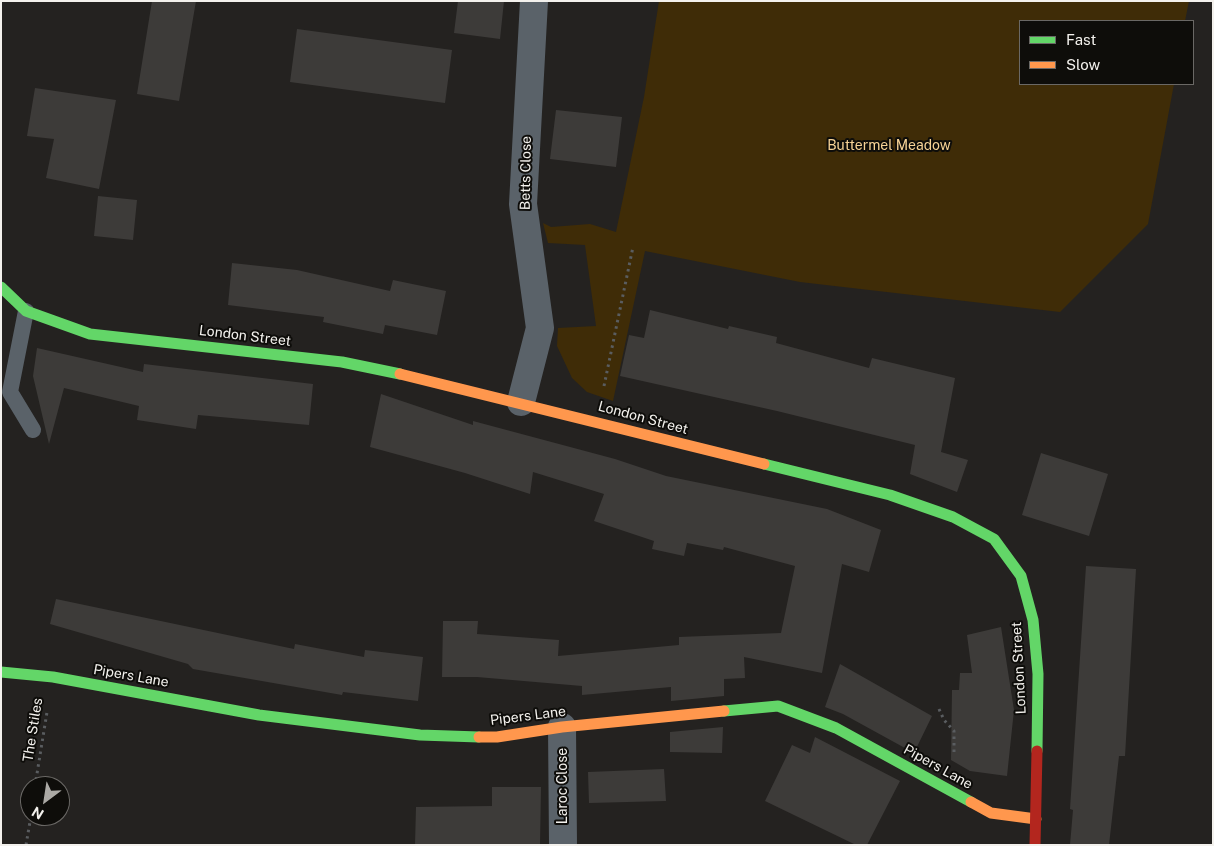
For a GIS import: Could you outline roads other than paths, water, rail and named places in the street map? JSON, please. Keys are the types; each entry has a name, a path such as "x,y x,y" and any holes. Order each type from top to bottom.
{"street":[{"name":"Betts Close","path":"521,402 540,328 523,204 534,1"},
{"name":"London Street","path":"1,287 26,311 90,334 342,362 597,420 890,495 953,516 994,539 1021,576 1033,620 1038,674 1035,845"},
{"name":"Pipers Lane","path":"1,672 53,677 259,715 420,736 497,736 562,726 778,706 836,728 992,813 1036,819"},
{"name":"Laroc Close","path":"562,726 563,845"}],"lane":[{"path":"26,311 10,392 34,430"}],"park label":[{"name":"Buttermel Meadow","path":"889,146"}]}
